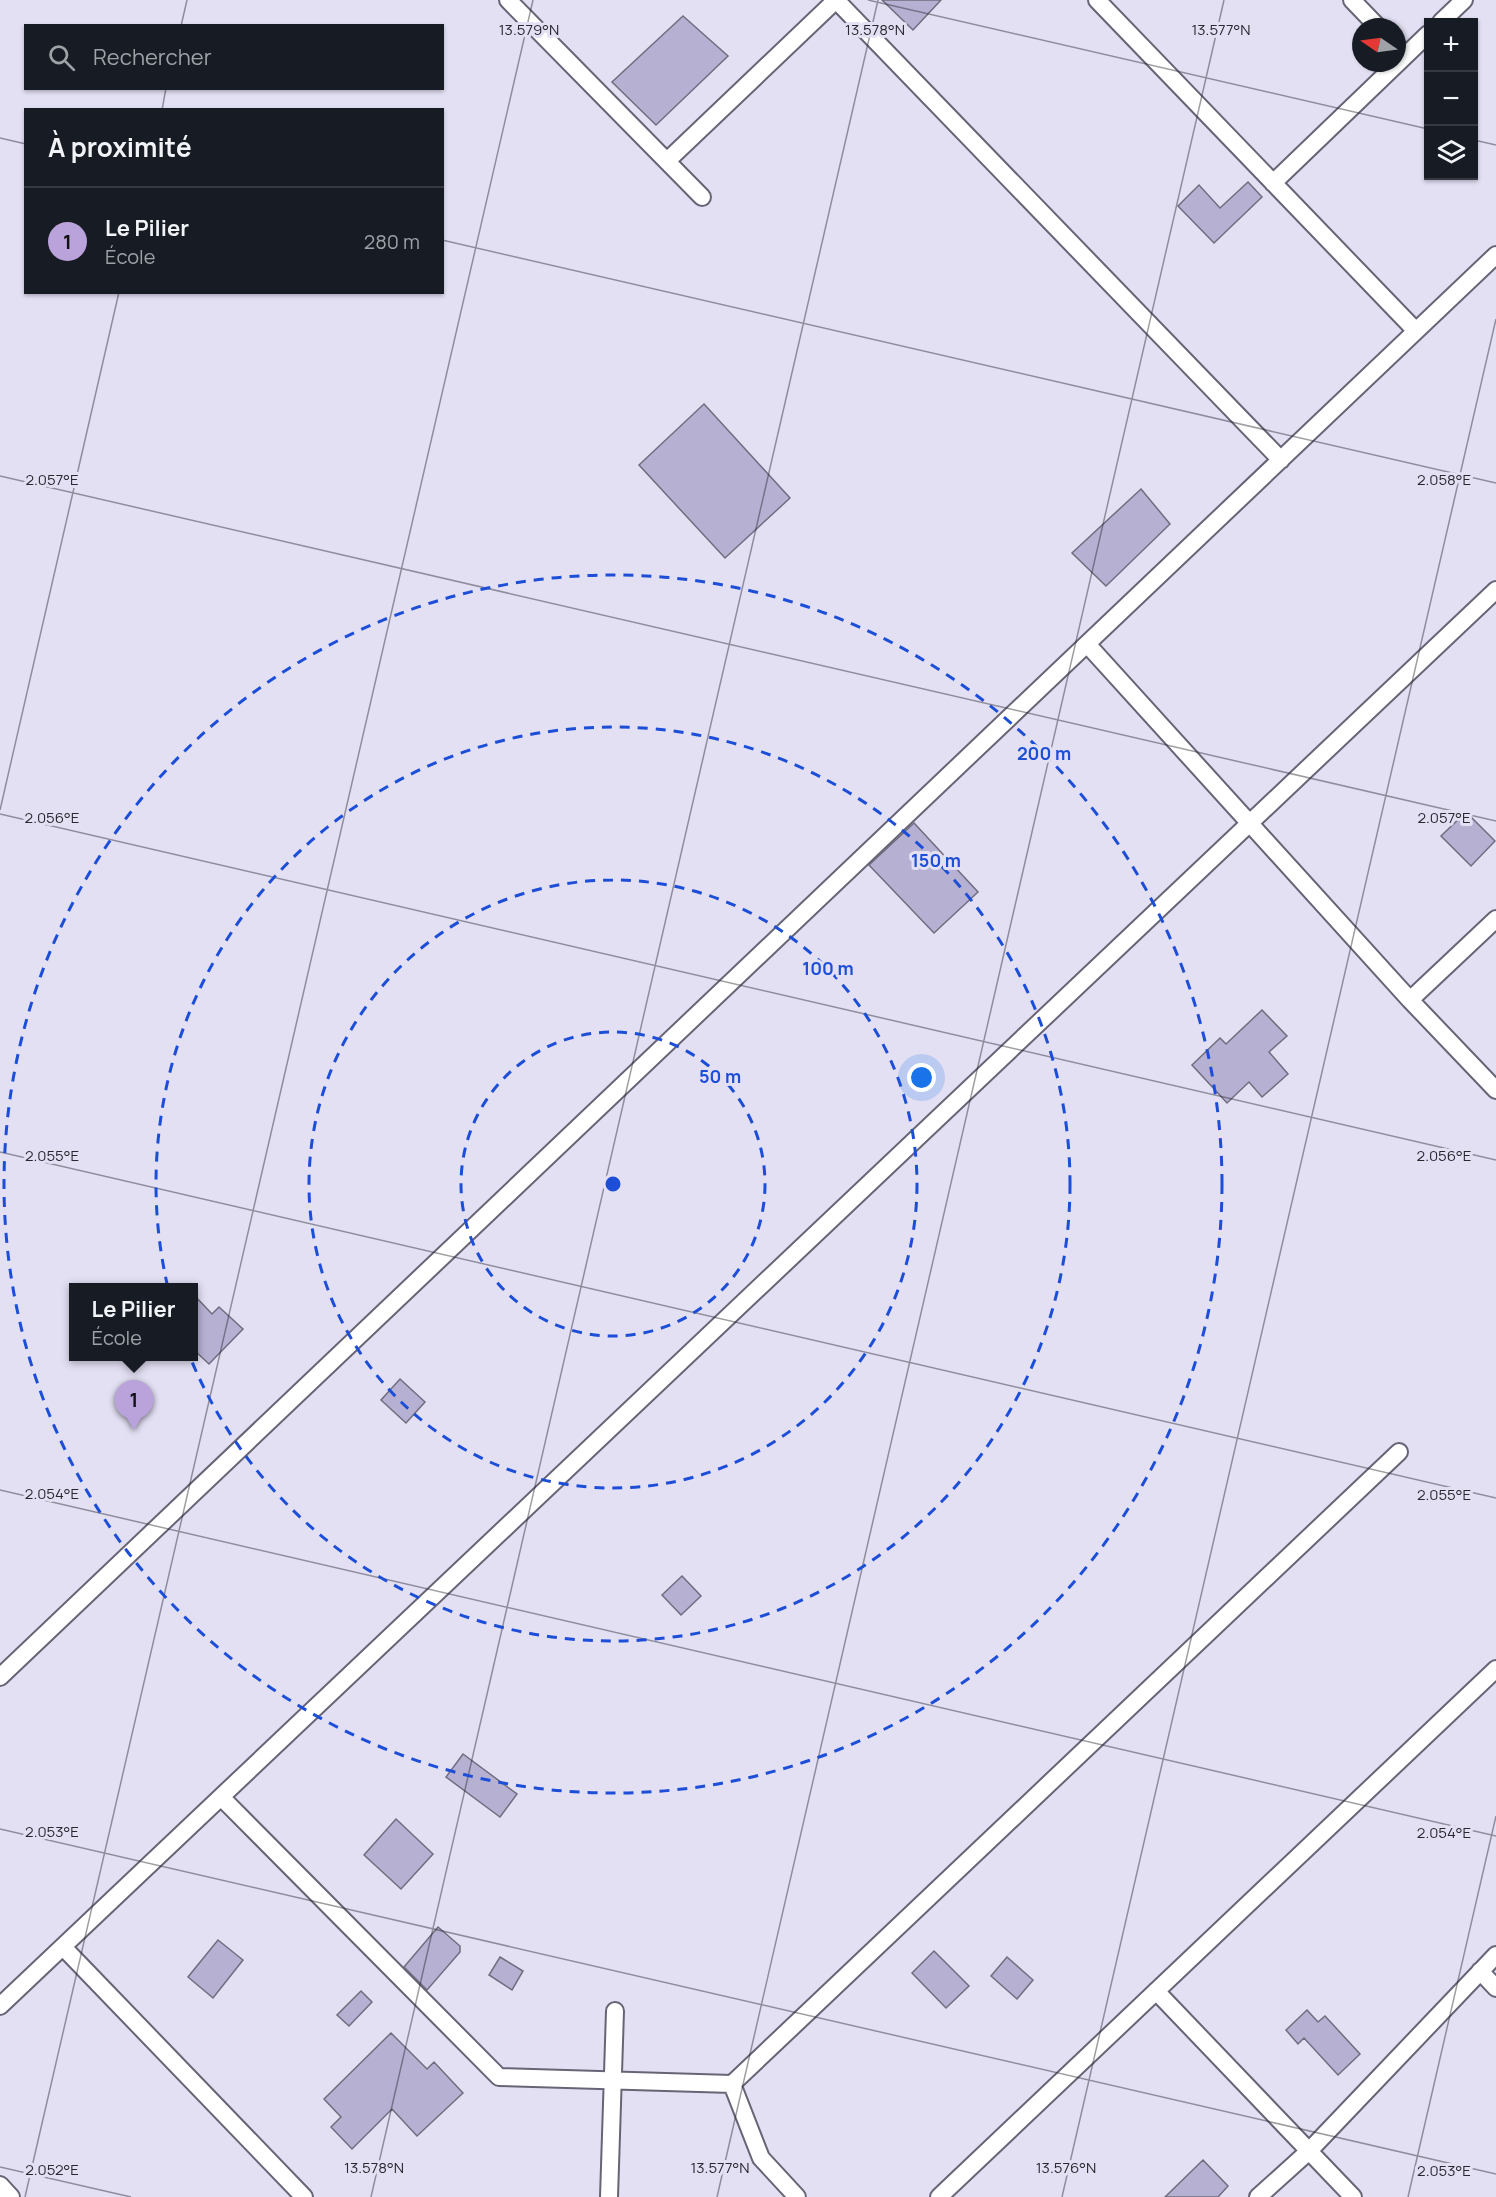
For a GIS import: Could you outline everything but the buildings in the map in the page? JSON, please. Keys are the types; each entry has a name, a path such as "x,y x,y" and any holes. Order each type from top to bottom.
{"street":[{"path":"508,0 702,197"},
{"path":"667,161 836,0 1281,460"},
{"path":"1097,0 1416,331"},
{"path":"1352,0 1369,18"},
{"path":"1444,18 1464,0"},
{"path":"1406,48 1424,37"},
{"path":"1273,183 1381,72"},
{"path":"0,1677 1496,255"},
{"path":"0,2006 1496,590"},
{"path":"1087,644 1410,1000 1496,1090"},
{"path":"1410,1000 1496,919"},
{"path":"221,1797 499,2077 732,2084 1399,1452"},
{"path":"939,2197 1496,1669"},
{"path":"63,1947 304,2197"},
{"path":"1258,2197 1309,2151 1496,1955"},
{"path":"1480,1971 1496,1988"},
{"path":"1156,1991 1353,2197"},
{"path":"609,2197 615,2011"},
{"path":"732,2084 760,2158 797,2197"},
{"path":"0,2185 11,2197"}],"place":[{"name":"Le Pilier","path":"134,1430"}]}
